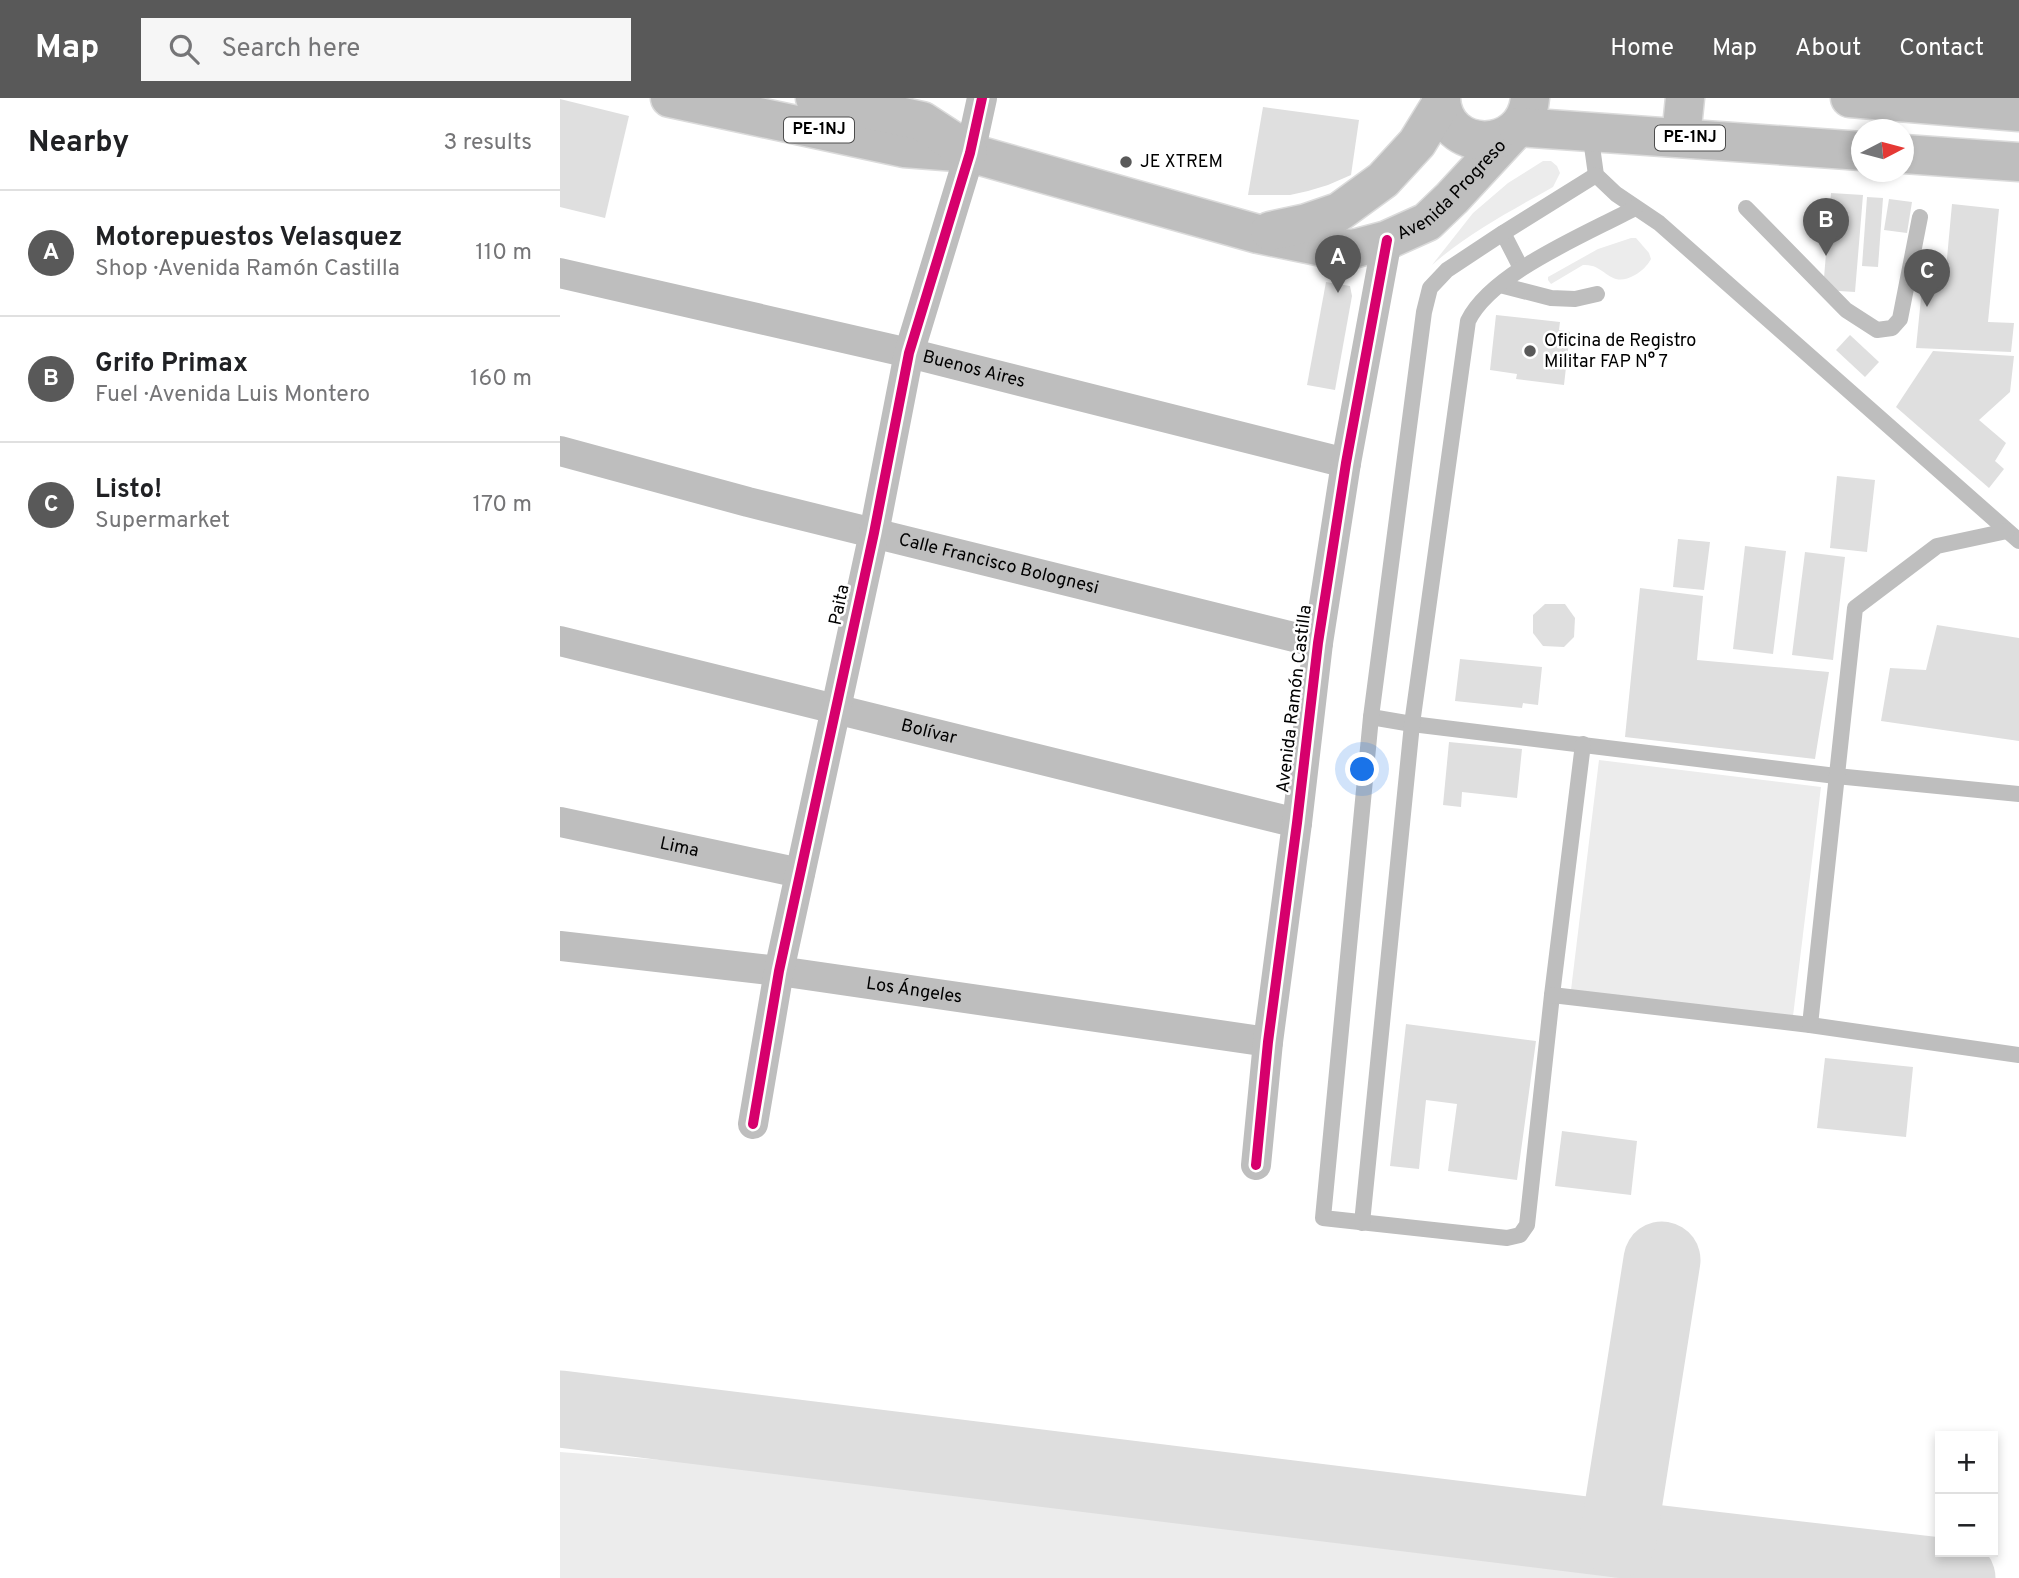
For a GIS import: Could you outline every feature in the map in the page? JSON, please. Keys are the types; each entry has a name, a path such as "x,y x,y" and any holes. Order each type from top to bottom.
{"main road":[{"name":"Avenida Progreso","path":"670,98 904,148 970,153 1258,234 1317,246 1353,249 1387,240 1427,222 1452,198 1521,119"},
{"name":"Avenida Progreso","path":"814,98 922,121 970,153"},
{"path":"1681,137 1685,98"},
{"name":"Avenida Progreso","path":"1258,234 1307,223 1339,212 1383,180 1417,143 1441,101"},
{"name":"PE-1NJ","path":"1441,101 1445,117 1453,127 1476,141 1503,138 1521,119 1590,131 1851,149"},
{"path":"1870,109 2019,111"},
{"path":"1914,155 2019,162"}],"street":[{"name":"Paita","path":"753,1124 779,971 874,533 909,353 970,153 982,98"},
{"name":"Avenida Ramón Castilla","path":"1256,1164 1268,1042 1318,643 1346,463 1387,240"},
{"name":"Buenos Aires","path":"560,273 909,353 1346,463"},
{"name":"Calle Francisco Bolognesi","path":"560,452 1318,643"},
{"name":"Bolívar","path":"560,640 1297,823"},
{"name":"Lima","path":"560,822 800,873"},
{"name":"Los Ángeles","path":"560,946 779,971 1268,1042"}],"lane":[{"path":"1590,131 1596,175 1616,194 1668,231 2013,536"},
{"path":"1583,744 1527,1226 1520,1235 1507,1238 1323,1219 1371,717 1424,312 1430,288 1447,270 1596,175"},
{"path":"1362,1223 1412,724 1468,321 1478,304 1521,268 1636,208"},
{"path":"1746,208 1846,310 1877,330 1892,328 1900,319 1920,217"},
{"path":"1503,233 1521,268"},
{"path":"1500,285 1552,298 1575,299 1597,294"},
{"path":"1810,1026 1855,608 1937,547 2013,536"},
{"path":"1371,717 1836,775 2019,794"},
{"path":"1552,995 1810,1026 2019,1055"}],"shaded area":[{"path":"1543,161 1551,161 1560,173 1553,187 1475,233 1432,265 1473,213 1508,183"},
{"path":"1636,238 1651,259 1635,275 1626,279 1613,278 1591,265 1583,265 1551,284 1548,280 1548,277 1598,249"},
{"path":"1599,760 1821,787 1793,1016 1571,990"},
{"path":"560,1452 765,1468 1675,1578 560,1578"}],"building":[{"path":"560,99 629,116 605,218 560,207"},
{"path":"1263,107 1359,120 1351,175 1328,185 1290,195 1248,195"},
{"path":"1831,193 1863,195 1855,292 1823,290"},
{"path":"1867,197 1883,198 1878,267 1862,266"},
{"path":"1889,199 1912,202 1907,233 1884,230"},
{"path":"1952,204 1999,209 1988,322 2014,323 2011,352 1916,348 1923,278 1945,280"},
{"path":"1326,282 1350,286 1352,296 1335,390 1307,385"},
{"name":"Oficina de Registro Militar FAP N° 7","path":"1496,315 1560,322 1559,330 1570,332 1564,385 1516,379 1517,374 1490,370"},
{"path":"1850,335 1879,362 1865,377 1836,350"},
{"path":"1933,351 2014,356 2010,392 1979,420 2006,443 1995,461 2004,469 1989,488 1896,407"},
{"path":"1837,476 1875,480 1867,552 1830,548"},
{"path":"1678,539 1710,542 1704,590 1673,587"},
{"path":"1745,546 1786,551 1773,654 1733,649"},
{"path":"1805,552 1845,557 1833,660 1792,655"},
{"path":"1640,588 1703,596 1697,660 1829,672 1815,759 1625,737"},
{"path":"1545,604 1565,604 1575,618 1574,637 1564,647 1543,646 1533,633 1533,615"},
{"path":"1937,625 2019,638 2019,741 1881,721 1890,668 1926,670"},
{"path":"1460,659 1542,667 1538,705 1523,703 1522,708 1455,701"},
{"path":"1449,742 1522,749 1517,798 1462,792 1461,807 1443,805"},
{"path":"1406,1024 1536,1041 1517,1180 1448,1171 1457,1104 1426,1100 1419,1169 1390,1166"},
{"path":"1825,1058 1913,1067 1906,1137 1817,1128"},
{"path":"1562,1131 1637,1141 1631,1195 1555,1186"}],"taxiway":[{"path":"1618,1539 1662,1260"},
{"path":"560,1409 1957,1578"}],"cycle path":[{"path":"753,1124 779,971 874,533 909,353 970,153 982,98"},
{"path":"1256,1165 1268,1042 1318,643 1346,463 1387,240"}],"place":[{"name":"JE XTREM","path":"1126,162"},
{"name":"Grifo Primax","path":"1826,256"},
{"name":"Motorepuestos Velasquez","path":"1338,293"},
{"name":"Listo!","path":"1927,307"},
{"name":"Oficina de Registro Militar FAP N° 7","path":"1530,351"}]}
